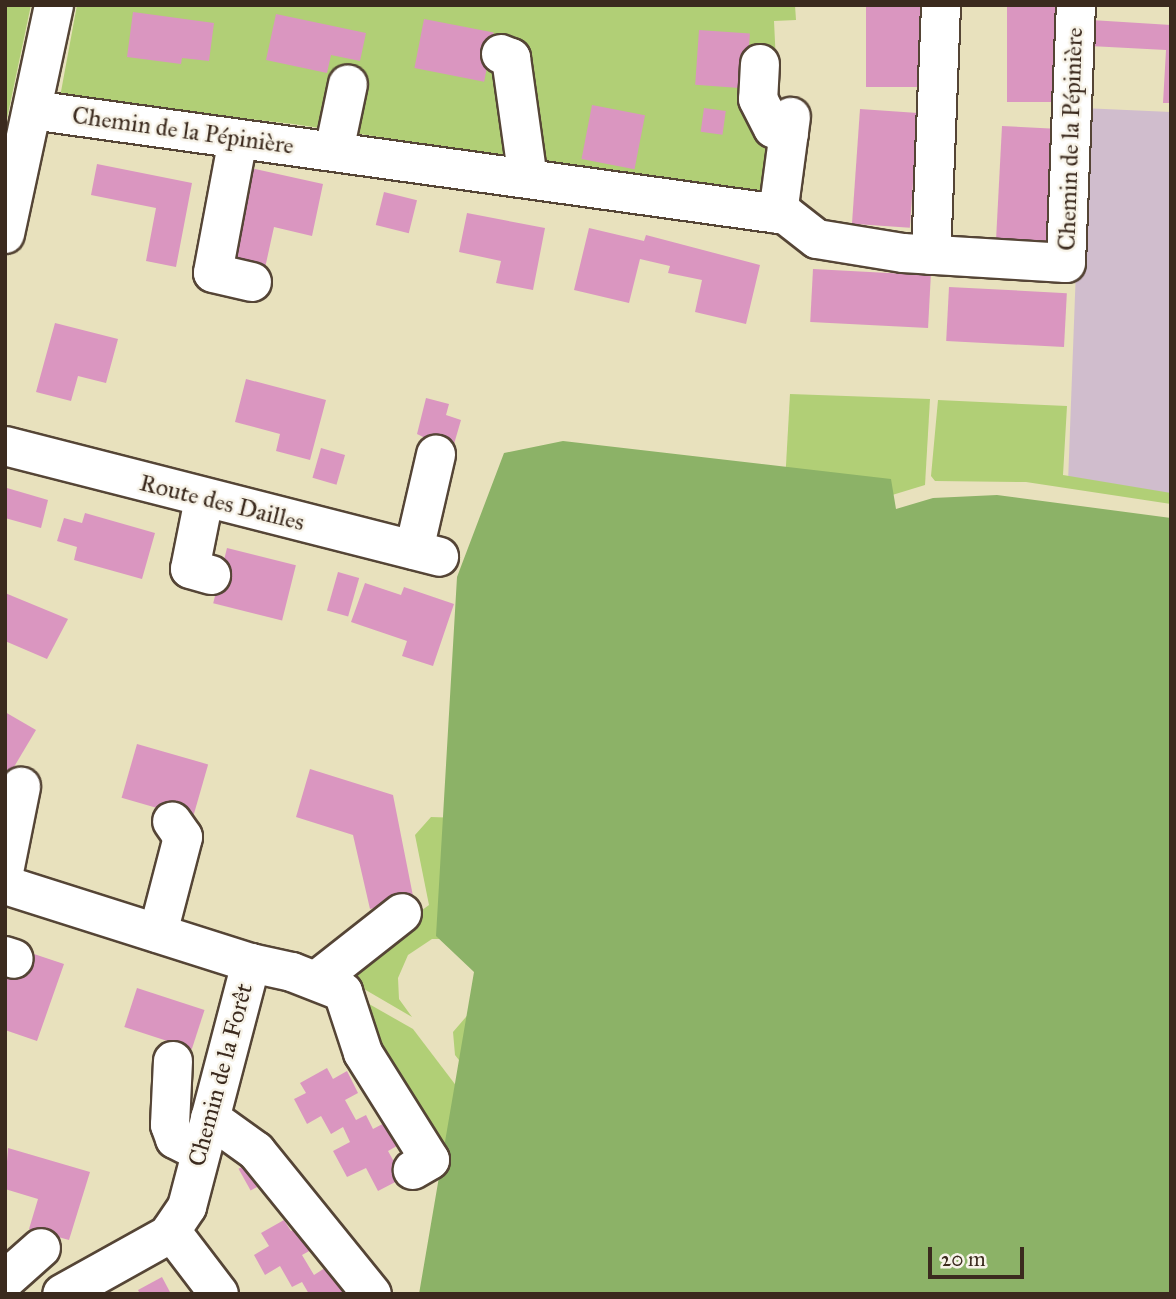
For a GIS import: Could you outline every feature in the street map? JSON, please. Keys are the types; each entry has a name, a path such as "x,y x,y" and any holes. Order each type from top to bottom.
{"street":[{"path":"5,234 19,126 54,5"},
{"path":"931,254 942,5"},
{"name":"Chemin de la Pépinière","path":"19,126 238,139 334,151 786,215 817,239 931,254 1066,264 1076,5"},
{"path":"501,54 511,58 528,179"},
{"path":"760,64 758,99 773,128 790,125 778,214"},
{"path":"334,151 348,83"},
{"path":"238,139 213,272 252,282"},
{"name":"Route des Dailles","path":"5,446 204,499 426,553 436,455"},
{"path":"204,499 190,569 211,575"},
{"path":"5,867 21,787"},
{"path":"158,933 183,837 172,821"},
{"name":"Chemin de la Forêt","path":"5,885 251,962 187,1207 171,1231 62,1294"},
{"path":"317,980 402,913"},
{"path":"251,962 317,980 343,992 363,1053 419,1139 429,1160 413,1170"},
{"path":"173,1061 170,1125 175,1139 206,1135 256,1151 372,1294"},
{"path":"171,1231 219,1294"},
{"path":"5,1280 41,1248"}],"shaded area":[{"path":"1082,108 1171,112 1171,498 1068,483"}],"green space":[{"path":"5,5 31,5 5,128"},
{"path":"77,5 795,5 796,20 774,21 777,84 765,183 758,192 748,192 293,124 60,97"},
{"path":"790,394 930,399 925,485 866,503 785,483"},
{"path":"938,400 1067,406 1063,475 1171,493 1171,504 1026,482 935,481 931,476"},
{"path":"563,441 891,479 896,509 933,498 997,495 1171,518 1171,1294 419,1294 474,972 436,936 457,577 504,453"},
{"path":"431,817 461,818 478,834 505,922 490,1072 482,1079 473,1078 455,1055 453,1032 478,1003 485,981 471,951 455,939 432,939 408,955 398,978 399,999 412,1017 340,975 340,970 429,905 415,835"},
{"path":"362,1000 413,1029 467,1100 471,1203 356,1005"}],"building":[{"path":"866,5 923,5 923,87 866,87"},
{"path":"1007,5 1064,5 1064,102 1007,102"},
{"path":"133,12 214,23 209,61 182,58 181,64 127,57"},
{"path":"276,14 366,33 360,61 331,55 327,73 266,60"},
{"path":"424,19 494,33 484,82 414,68"},
{"path":"1091,20 1171,25 1171,103 1163,103 1166,50 1090,46"},
{"path":"699,30 750,34 746,88 695,85"},
{"path":"592,105 645,115 635,169 582,159"},
{"path":"704,108 726,111 722,135 701,132"},
{"path":"860,109 918,113 910,228 852,224"},
{"path":"1002,126 1060,129 1054,243 996,240"},
{"path":"97,164 192,183 176,267 146,261 156,208 91,195"},
{"path":"246,167 323,184 312,236 274,227 265,268 226,260"},
{"path":"384,192 417,200 409,233 376,225"},
{"path":"467,213 545,228 533,290 496,283 501,261 459,252"},
{"path":"589,228 644,241 646,235 760,265 746,324 695,312 702,280 668,273 670,266 640,259 629,303 574,290"},
{"path":"813,269 931,275 928,328 810,322"},
{"path":"949,287 1067,293 1064,347 946,341"},
{"path":"55,323 118,339 106,383 78,376 71,401 36,392"},
{"path":"246,379 326,400 310,460 276,451 280,434 235,422"},
{"path":"426,398 449,404 446,415 461,420 452,451 417,434"},
{"path":"321,448 345,455 336,485 312,478"},
{"path":"7,488 48,500 41,528 5,518"},
{"path":"85,513 155,533 142,579 74,560 77,547 57,541 64,518 82,523"},
{"path":"227,548 296,565 282,620 213,603"},
{"path":"338,572 359,578 348,617 327,610"},
{"path":"365,583 401,595 404,587 454,604 433,666 402,656 407,641 351,622"},
{"path":"5,593 68,619 47,659 5,641"},
{"path":"5,712 36,730 5,782"},
{"path":"137,744 208,764 193,818 122,798"},
{"path":"310,769 393,795 413,896 370,909 353,835 296,817"},
{"path":"28,952 64,964 37,1041 5,1030 5,973 19,977"},
{"path":"137,988 205,1010 192,1049 124,1027"},
{"path":"327,1068 333,1079 347,1071 358,1093 345,1100 356,1120 366,1115 373,1129 392,1119 404,1142 388,1151 403,1178 378,1191 366,1168 347,1177 333,1151 350,1142 343,1127 331,1134 321,1116 307,1124 294,1099 306,1093 300,1083"},
{"path":"8,1148 90,1172 69,1240 29,1229 38,1199 5,1189"},
{"path":"256,1159 268,1181 251,1191 239,1169"},
{"path":"284,1220 291,1231 308,1221 322,1244 302,1255 314,1275 328,1266 336,1282 351,1273 364,1294 309,1294 302,1282 292,1287 280,1266 265,1275 254,1255 269,1246 261,1233"},
{"path":"162,1277 171,1294 140,1294 138,1290"}]}
